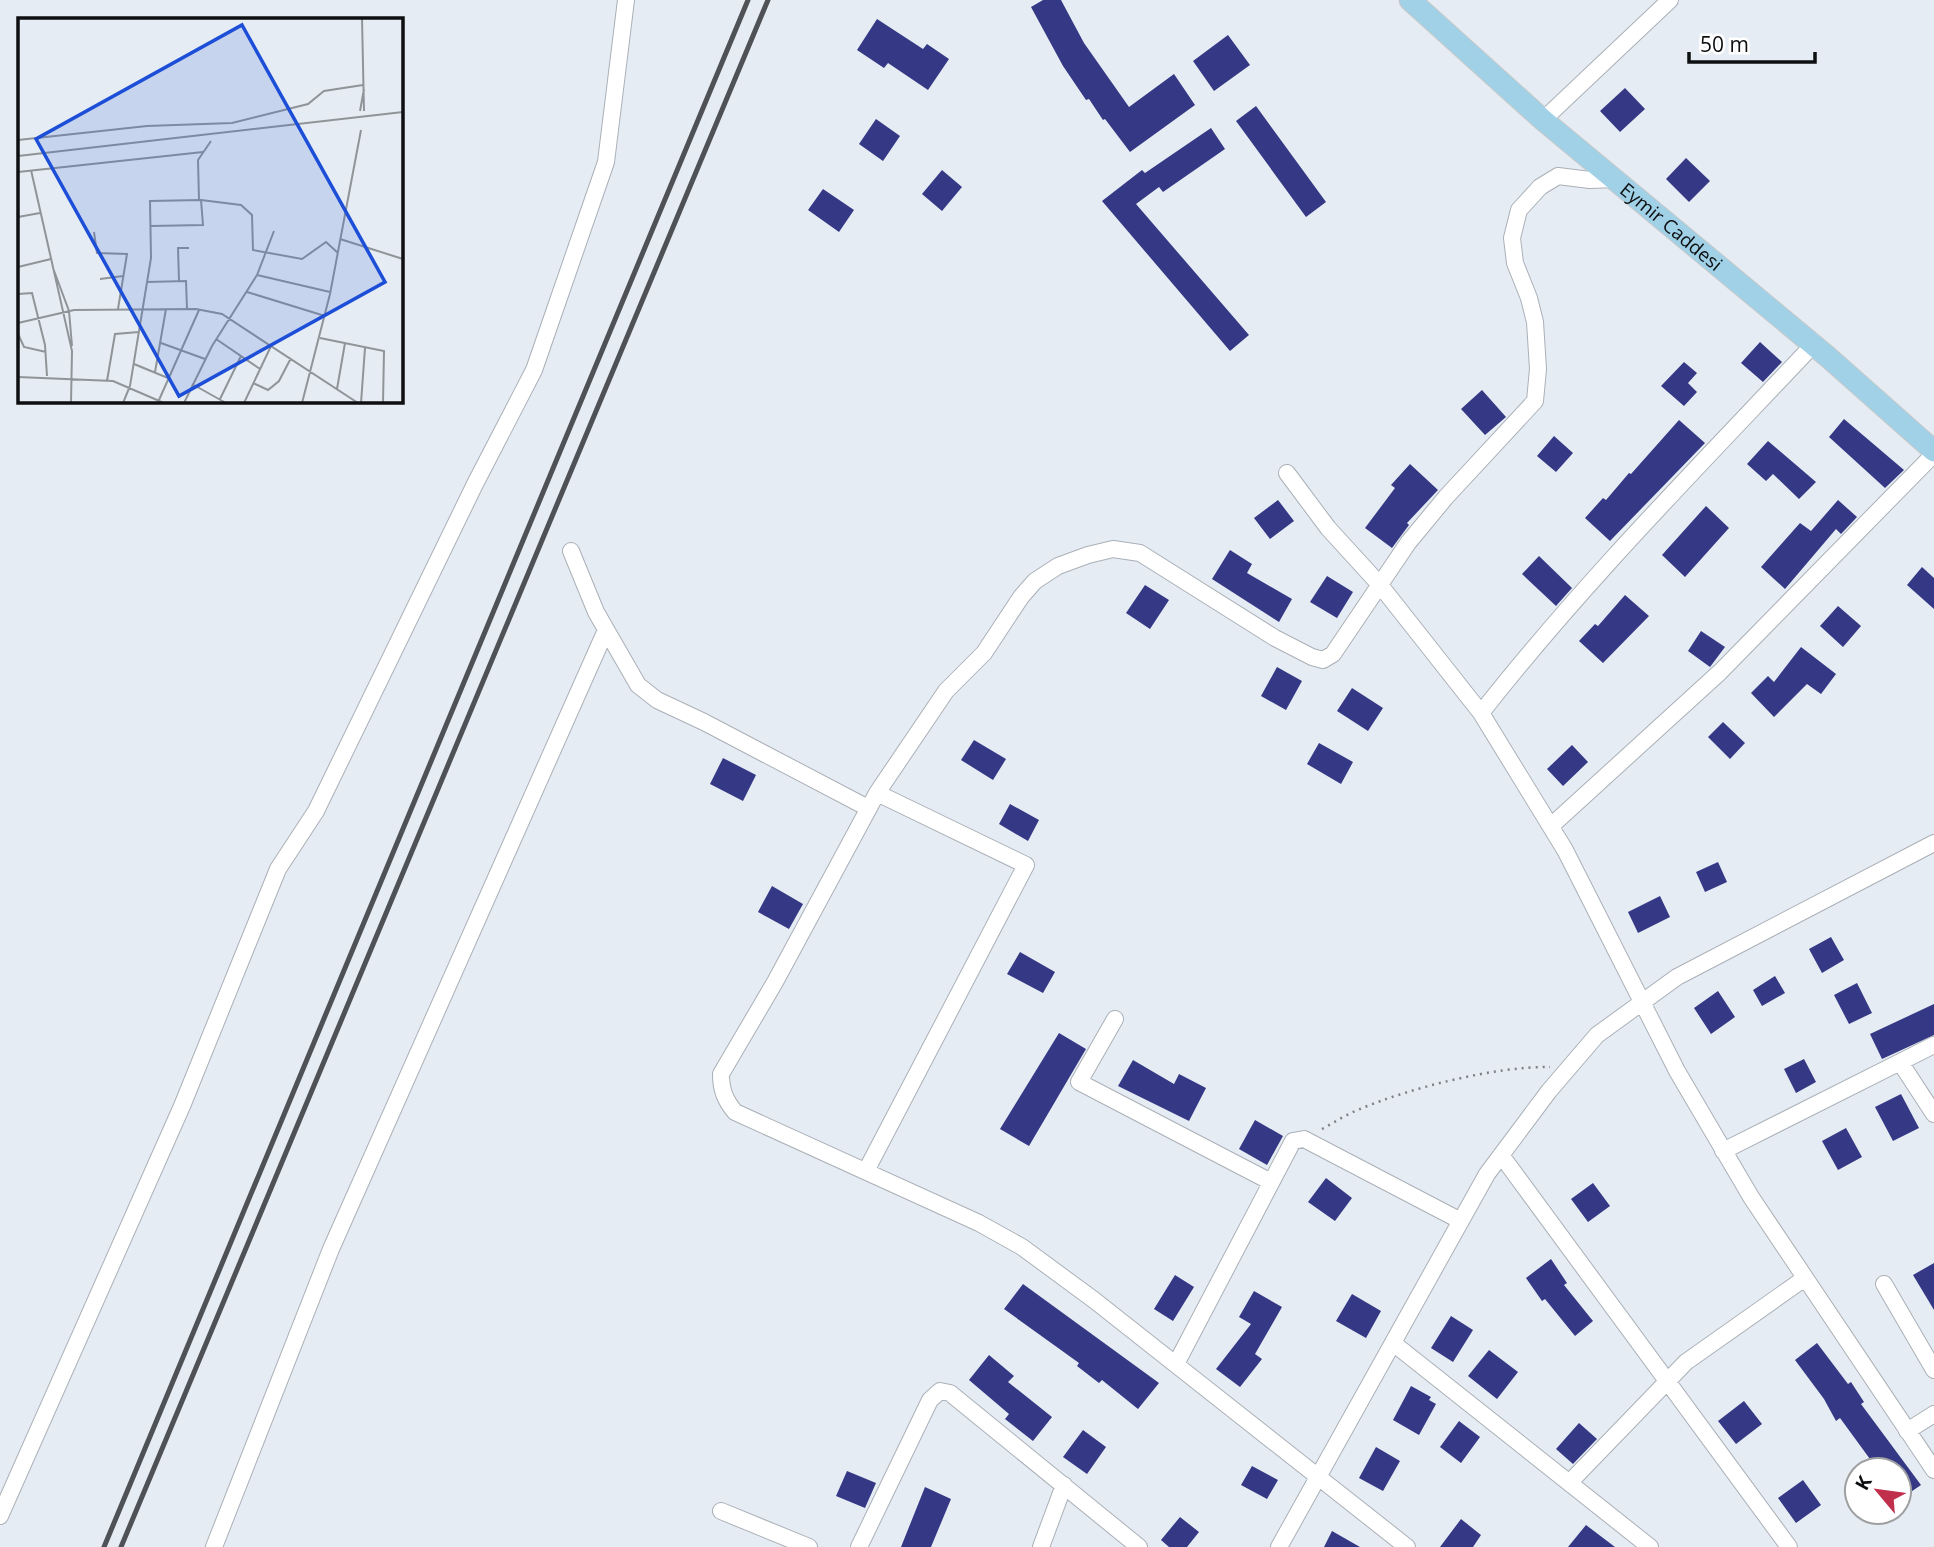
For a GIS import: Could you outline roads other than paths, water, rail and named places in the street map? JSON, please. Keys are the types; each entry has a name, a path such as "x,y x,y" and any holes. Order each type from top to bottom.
{"main road":[{"name":"Eymir Caddesi","path":"1410,0 1543,120 1813,345 1934,453"}],"street":[{"path":"0,1516 182,1106 278,869 316,811 475,484 534,370 606,162 626,0"},
{"path":"1543,120 1670,0"},
{"path":"1407,1547 1049,1265 979,1223 735,1112 727,1103 721,1089 722,1074 877,793 946,691 984,653 1021,597 1035,581 1058,566 1113,549 1140,553 1275,638 1312,657 1323,660 1333,654 1408,543 1446,497 1535,401 1538,369 1535,322 1515,263 1512,238 1519,210 1540,187 1559,176 1590,180 1616,179"},
{"path":"1481,713 1527,654 1608,562 1813,345"},
{"path":"1550,826 1720,672 1934,453"},
{"path":"1287,473 1328,528 1380,585 1481,713 1565,850 1677,1071 1751,1198 1934,1470"},
{"path":"571,551 596,612 638,685 657,700 868,808"},
{"path":"214,1547 331,1249 606,630"},
{"path":"866,1171 1026,865 877,793"},
{"path":"1279,1547 1487,1174 1597,1035 1677,977 1933,844"},
{"path":"1115,1019 1079,1082 1271,1182"},
{"path":"1723,1151 1934,1045"},
{"path":"1900,1062 1934,1114"},
{"path":"1176,1364 1293,1141 1304,1139 1461,1221"},
{"path":"1501,1155 1789,1547"},
{"path":"1570,1482 1686,1362 1805,1278"},
{"path":"1884,1284 1934,1370"},
{"path":"1393,1343 1650,1547"},
{"path":"859,1547 930,1400 940,1391 950,1393 1139,1547"},
{"path":"1907,1431 1934,1414"},
{"path":"1041,1547 1064,1485"},
{"path":"721,1511 808,1547"}],"railway":[{"path":"104,1547 748,0"},
{"path":"121,1547 768,0"}]}
